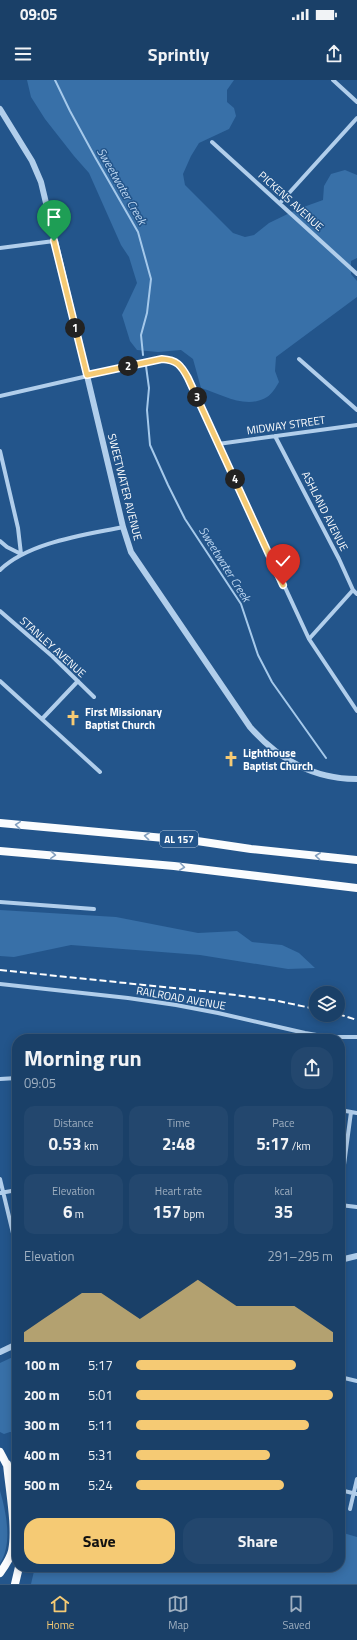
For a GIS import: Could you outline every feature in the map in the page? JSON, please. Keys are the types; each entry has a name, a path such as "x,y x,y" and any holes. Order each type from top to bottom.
{"highway":[{"name":"AL 157","path":"0,823 197,841 250,849 357,860"},
{"path":"0,851 166,866 357,888"},
{"path":"0,1452 11,1470 12,1496"},
{"path":"0,1573 6,1565 12,1551"},
{"path":"15,1584 18,1572"}],"street":[{"path":"333,80 357,102"},
{"name":"SWEETWATER AVENUE","path":"0,109 32,161 38,175 123,527 131,552 246,720 260,738 282,757 303,769 333,778 357,779"},
{"path":"280,203 357,118"},
{"name":"PICKENS AVENUE","path":"212,142 357,274"},
{"path":"0,248 54,241"},
{"path":"0,396 162,359 172,360 180,366 184,371 309,639 357,711"},
{"path":"299,359 357,410"},
{"name":"MIDWAY STREET","path":"218,444 357,425"},
{"name":"ASHLAND AVENUE","path":"276,436 339,559 353,590 357,594"},
{"path":"0,451 18,528 21,554"},
{"path":"0,570 21,554 51,543 123,527"},
{"path":"0,541 7,547 21,554"},
{"path":"309,639 353,590"},
{"name":"STANLEY AVENUE","path":"0,611 94,697"},
{"path":"0,681 100,772"},
{"path":"42,719 78,681"},
{"path":"0,902 94,908"},
{"name":"RAILROAD AVENUE","path":"0,984 128,998 176,1005 218,1012 305,1034"},
{"name":"RAILROAD AVENUE","path":"345,1037 357,1037"},
{"path":"0,1079 12,1078"},
{"path":"345,1111 357,1113"},
{"path":"345,1157 351,1112"},
{"path":"0,1179 1,1193 12,1232"},
{"path":"1,1193 12,1191"},
{"path":"345,1206 357,1207"},
{"path":"345,1259 357,1256"},
{"path":"1,1350 12,1346"},
{"path":"345,1378 357,1381"},
{"path":"350,1509 355,1494 357,1480"},
{"path":"345,1491 355,1494"}],"shaded area":[{"path":"27,80 234,80 227,90 227,102 234,108 236,116 229,129 199,143 183,174 185,185 233,233 245,237 254,235 269,223 298,209 323,200 324,186 331,174 345,170 357,175 357,258 351,261 351,274 357,281 357,297 276,357 275,371 279,382 269,396 259,401 242,401 234,400 201,388 193,359 181,350 158,352 137,350 130,341 122,315 137,283 129,257 121,245 89,173 45,119 31,97"},
{"path":"0,910 116,917 198,933 237,931 252,942 282,945 299,953 315,968 288,969 200,955 71,945 14,957 0,956"},
{"path":"12,1357 12,1432 4,1434 0,1432 0,1363"},
{"path":"0,1491 6,1518 7,1537 4,1555 0,1563"},
{"path":"345,1533 357,1537 357,1584 31,1584 34,1572 345,1572"}],"waterway":[{"name":"Sweetwater Creek","path":"55,80 95,157 138,232 151,279 147,313 141,335 143,355"},
{"name":"Sweetwater Creek","path":"146,366 149,388 147,410 150,445 168,485 185,519 241,604 258,655 272,682 326,758"}],"railway":[{"path":"0,970 212,992 273,1000 309,1008"},
{"path":"345,1016 357,1020"}],"place":[{"name":"First Missionary Baptist Church","path":"73,718"},
{"name":"Lighthouse Baptist Church","path":"231,759"}],"route":[{"path":"54,241 87,375 162,359 172,360 180,366 188,378 283,585"}]}
